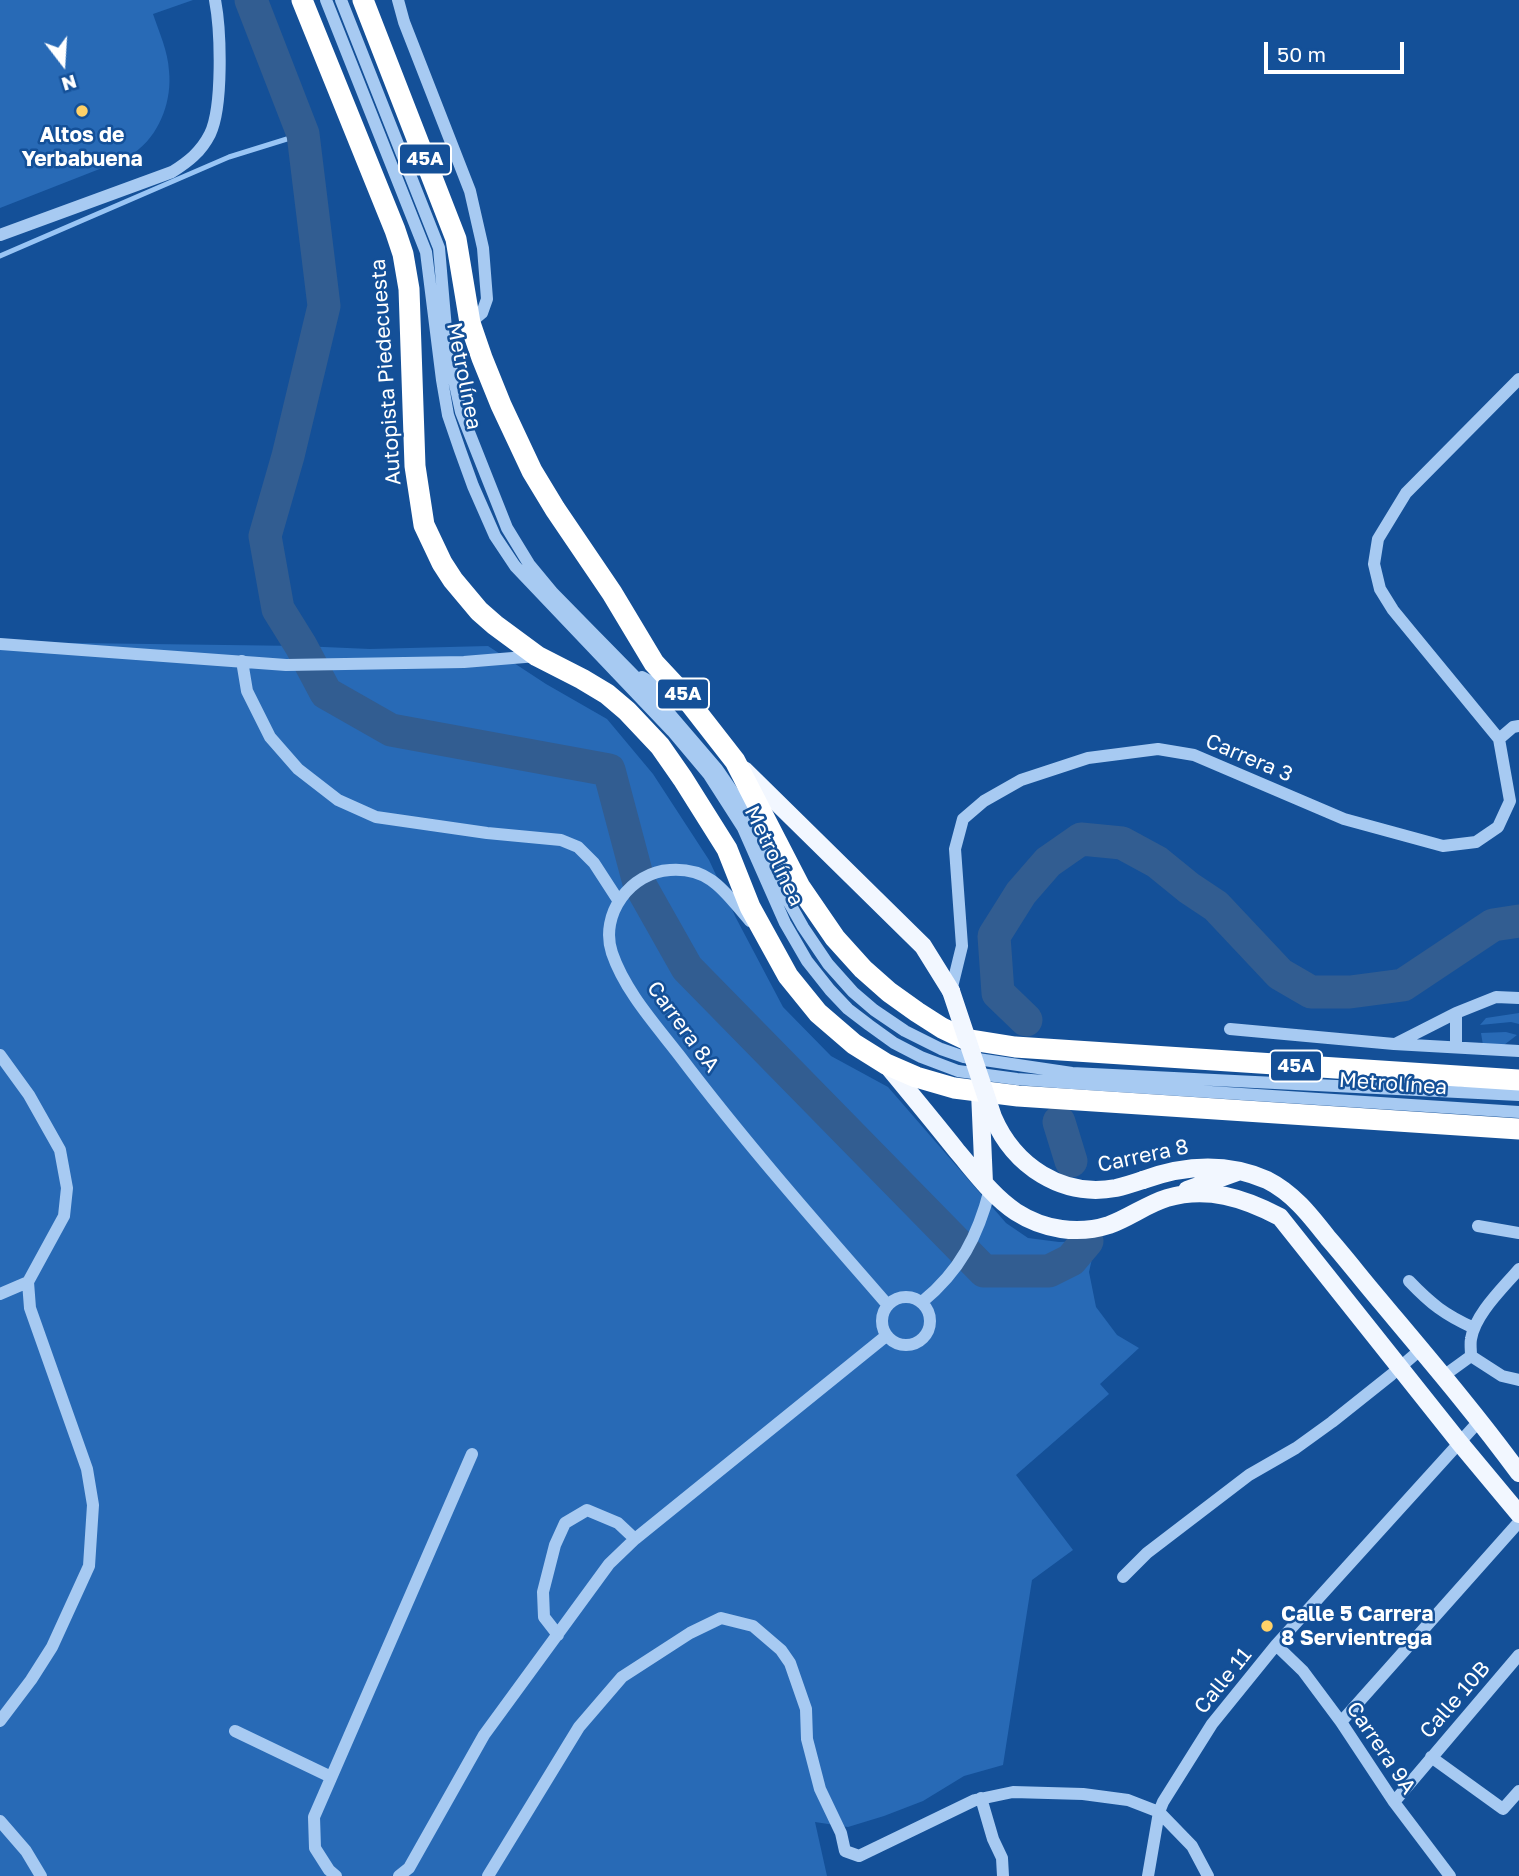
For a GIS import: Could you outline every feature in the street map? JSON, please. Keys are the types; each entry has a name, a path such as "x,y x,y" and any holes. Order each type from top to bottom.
{"highway":[{"name":"Autopista Piedecuesta","path":"302,0 396,230 403,254 409,289 415,466 424,525 442,563 466,596 495,625 537,656 582,679 616,701 660,746 727,849 750,907 788,976 818,1013 854,1044 886,1064 937,1084 980,1092 1017,1072"},
{"name":"45A","path":"363,0 456,239 470,323 497,396 536,478 612,593 653,663 682,693 735,761 800,887 835,938 863,969 889,992 942,1028 965,1039 1017,1072 1074,1085 1519,1129"},
{"name":"45A","path":"1017,1072 1074,1051 1519,1080"}],"main road":[{"name":"Carrera 8","path":"735,761 923,946 951,991 998,1129 1023,1162 1055,1181 1095,1190 1117,1188 1193,1167 1240,1171 1266,1180 1299,1202 1480,1420 1519,1473"},
{"path":"886,1064 990,1189 1015,1211 1037,1223 1060,1229 1085,1230 1109,1224 1167,1198 1240,1171"},
{"path":"980,1092 990,1189"},
{"path":"1167,1198 1199,1193 1228,1195 1254,1203 1280,1217 1519,1514"}],"street":[{"path":"0,235 172,172 200,150 211,133 217,113 219,43 215,0"},
{"name":"Metrolínea","path":"326,0 426,252 436,340 449,415 473,486 495,536 515,566 672,732 709,775 743,828 785,923 807,961 830,990 869,1026 921,1057 958,1071 1017,1072"},
{"name":"Metrolínea","path":"341,0 439,248 448,352 461,412 508,528 530,564 553,593 630,670 717,769 754,823 777,881 803,927 828,964 853,992 905,1031 941,1049 1017,1072 1074,1085 1519,1112"},
{"path":"398,0 404,22 470,191 478,225 483,248 487,299 482,313 470,323"},
{"path":"1519,379 1406,493 1378,539 1374,564 1380,589 1393,610 1499,739 1513,727 1519,726"},
{"path":"0,644 286,664 464,662 537,656"},
{"path":"242,661 247,691 270,737 298,769 338,800 376,817 487,833 561,840 578,847 594,863 618,900"},
{"path":"630,670 674,694 682,693"},
{"name":"Carrera 3","path":"951,991 962,946 955,849 963,819 984,801 1021,780 1088,758 1158,749 1194,755 1344,819 1443,846 1476,842 1497,827 1510,801 1499,739"},
{"name":"Carrera 8A","path":"767,940 719,884 700,873 685,869 657,871 631,885 618,900 609,928 611,950 640,1005 712,1099 887,1304"},
{"path":"1394,1044 1456,1013 1496,997 1519,998"},
{"path":"1456,1013 1456,1047"},
{"path":"1230,1029 1394,1044 1519,1051"},
{"path":"0,1055 29,1095 60,1150 67,1188 64,1216 28,1282 30,1308 87,1469 93,1505 89,1566 52,1647 0,1721"},
{"name":"Metrolínea","path":"1074,1085 1519,1096"},
{"path":"922,1302 956,1269 975,1237 990,1189"},
{"path":"1478,1227 1519,1233"},
{"path":"1471,1356 1470,1340 1474,1328 1488,1305 1519,1269"},
{"path":"1409,1281 1440,1310 1474,1328"},
{"path":"0,1294 28,1282"},
{"path":"900,1297 916,1298 922,1302 930,1316 928,1332 916,1343 900,1345 892,1342 886,1336 881,1320 887,1304 900,1297"},
{"path":"400,1876 409,1868 484,1735 609,1564 635,1539 886,1336"},
{"path":"1123,1577 1147,1553 1249,1475 1296,1448 1332,1422 1420,1350"},
{"path":"1443,1377 1471,1356"},
{"path":"1471,1356 1502,1376 1519,1380"},
{"name":"Calle 11","path":"1149,1876 1163,1801 1212,1724 1276,1645 1480,1420"},
{"path":"336,1876 315,1848 314,1817 472,1454"},
{"path":"558,1635 544,1617 543,1592 555,1545 565,1523 587,1510 618,1523 635,1539"},
{"path":"1341,1722 1519,1522"},
{"path":"488,1876 579,1727 622,1677 690,1633 720,1618 753,1626 781,1650 790,1663 806,1709 807,1739 820,1790 841,1833 845,1851 859,1856 981,1798 1013,1791 1083,1794 1128,1800 1159,1812 1192,1846 1208,1876"},
{"name":"Carrera 9A","path":"1276,1645 1303,1671 1341,1722 1394,1802 1450,1876"},
{"name":"Calle 10B","path":"1394,1802 1519,1655"},
{"path":"235,1731 331,1777"},
{"path":"1431,1757 1503,1809 1519,1791"},
{"path":"981,1798 993,1839 1002,1858 1003,1876"},
{"path":"0,1821 26,1851 41,1876"}],"shaded area":[{"name":"Altos de Yerbabuena","path":"0,0 193,0 153,14 167,56 169,92 159,124 147,142 120,161 0,208"},
{"path":"0,642 370,649 488,646 607,719 653,774 709,860 783,1007 831,1056 888,1087 1006,1223 1028,1238 1059,1242 1096,1241 1089,1272 1096,1307 1117,1335 1139,1348 1100,1384 1109,1394 1016,1475 1073,1550 1032,1580 1003,1765 964,1776 923,1801 848,1827 815,1822 827,1876 0,1876"},
{"path":"1519,1013 1519,1024 1511,1022 1480,1025 1486,1018"},
{"path":"1506,1032 1517,1035 1504,1045 1483,1045 1481,1033"}],"waterway":[{"path":"251,0 303,134 324,306 288,456 265,536 278,609 326,693 391,730 609,770 639,883 687,968 984,1271 1049,1271 1071,1260 1087,1241"},
{"path":"0,256 229,157 303,134"},
{"path":"1026,1020 998,993 994,936 1021,893 1048,862 1081,839 1122,843 1157,862 1216,906 1280,974 1311,992 1350,992 1403,985 1493,925 1519,921"},
{"path":"1059,1122 1071,1161"}],"place":[{"name":"Altos de Yerbabuena","path":"82,111"},
{"name":"Calle 5 Carrera 8 Servientrega","path":"1267,1626"}]}
